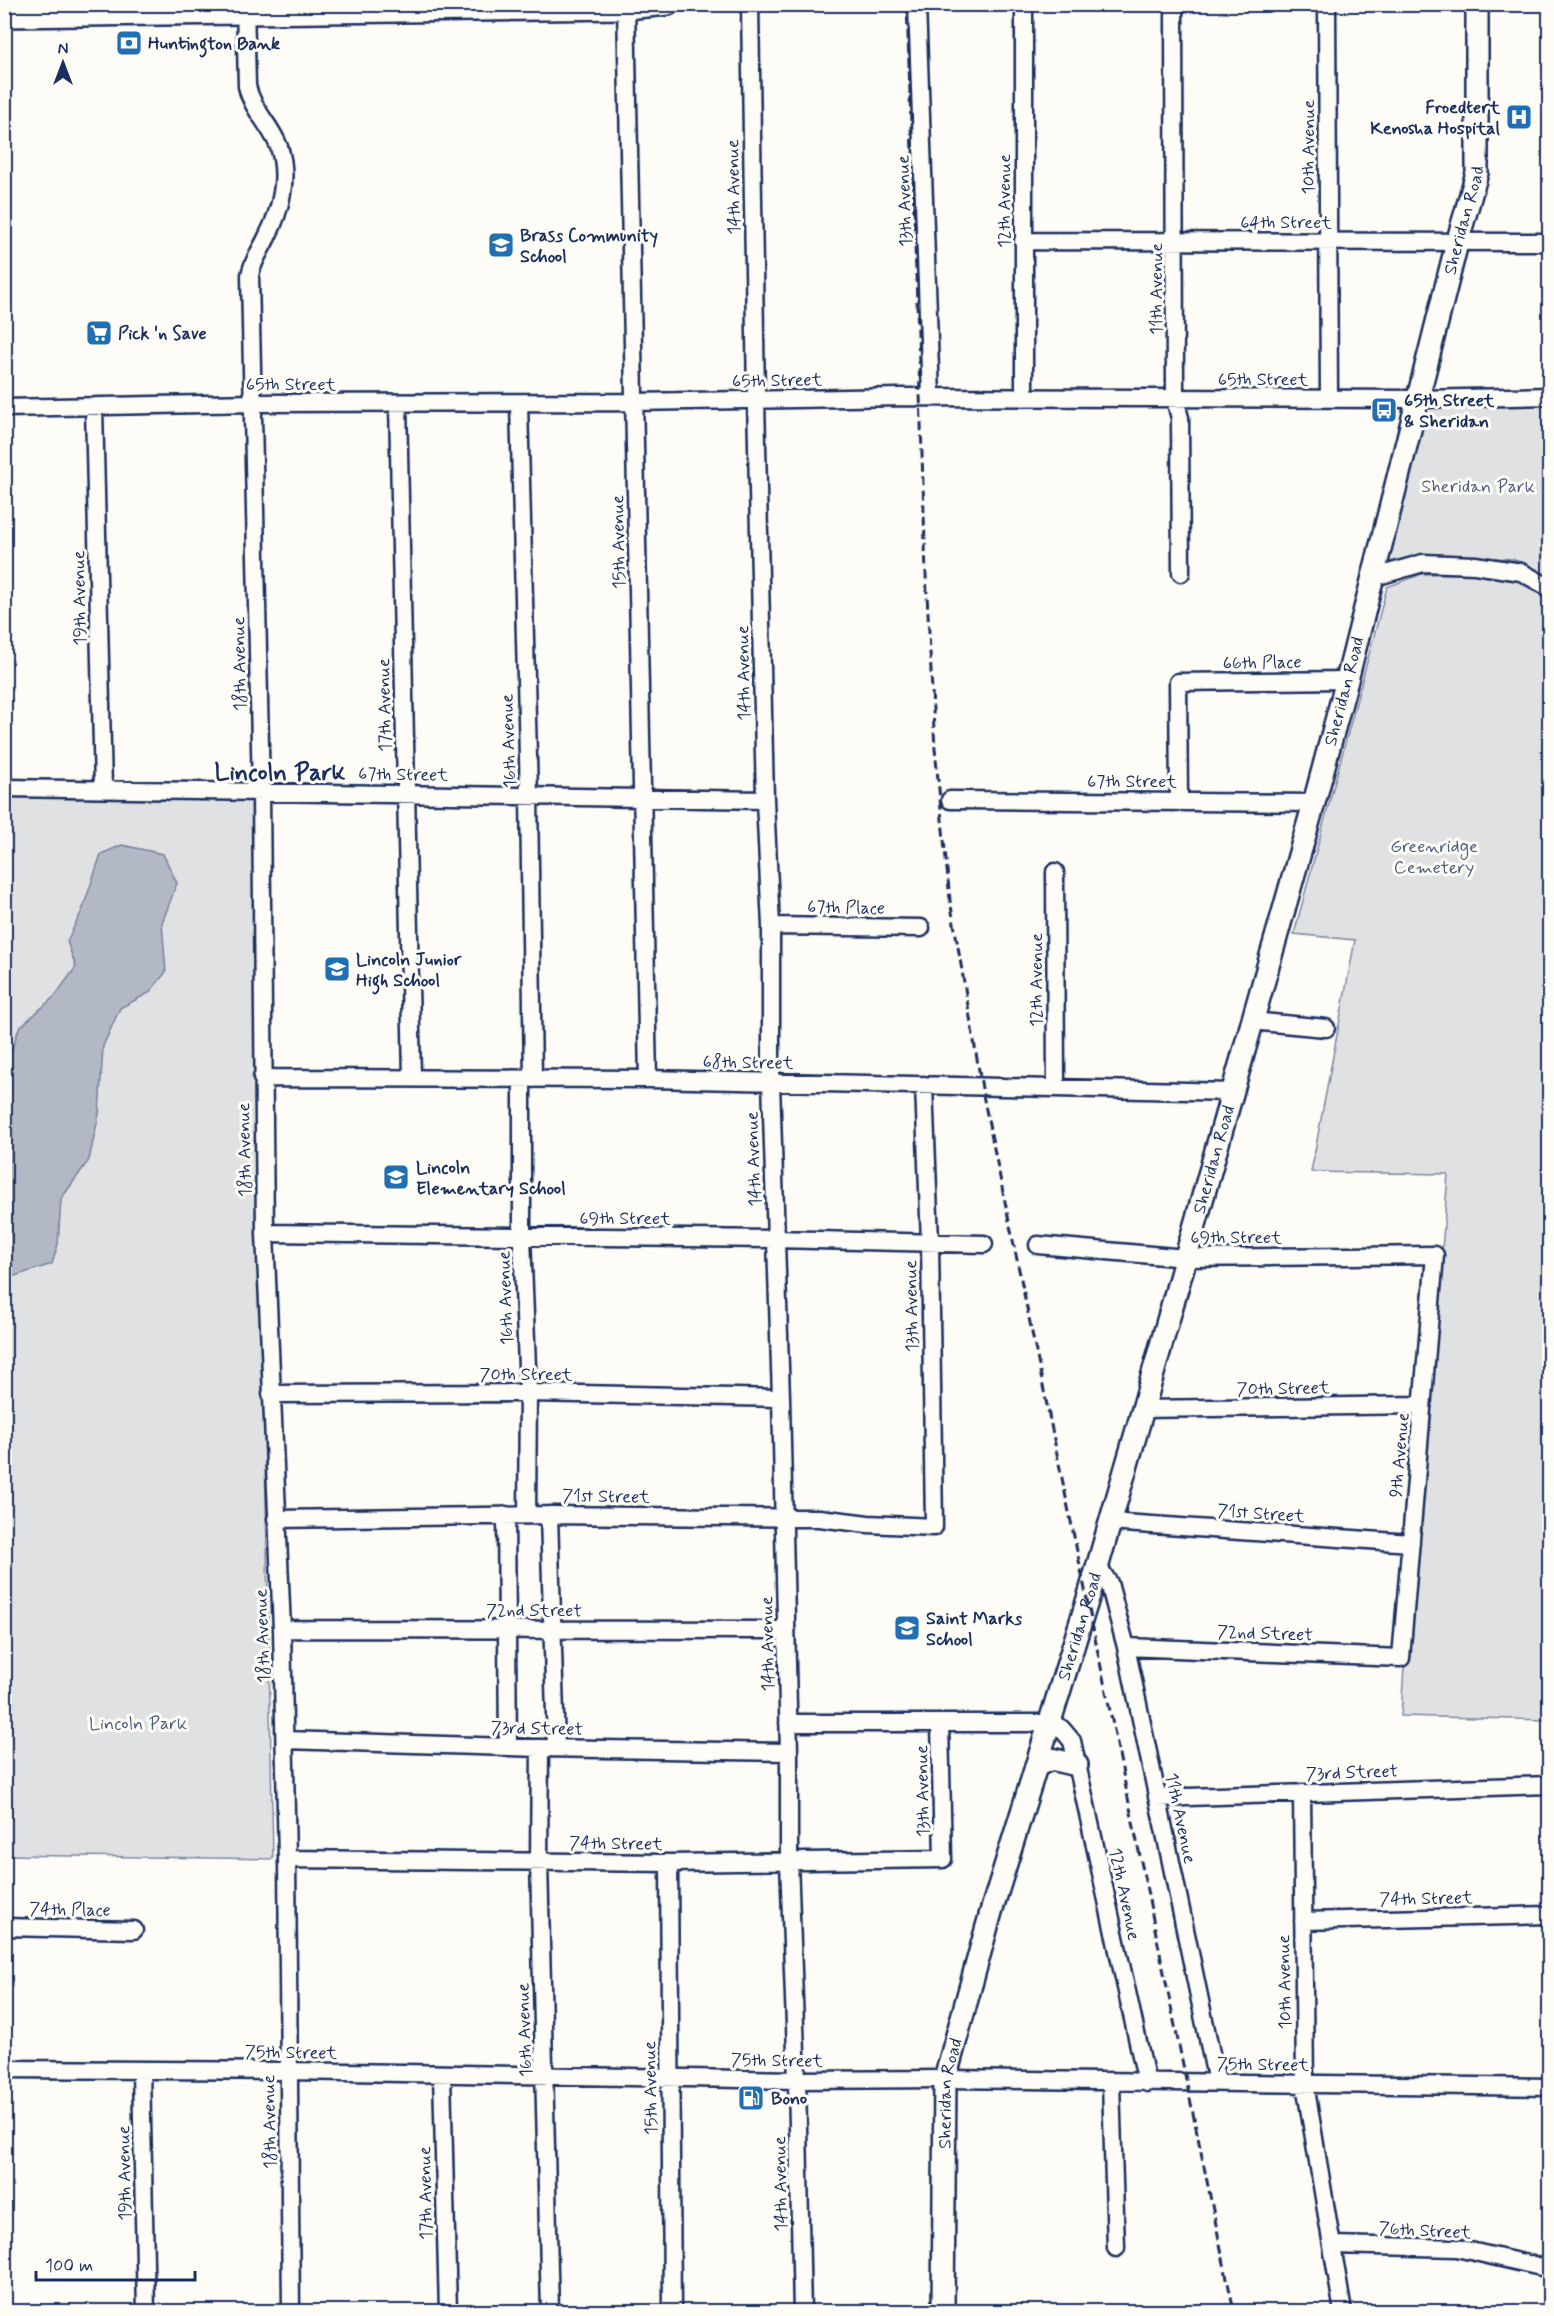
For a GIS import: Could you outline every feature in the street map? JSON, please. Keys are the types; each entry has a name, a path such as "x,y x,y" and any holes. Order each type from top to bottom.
{"main road":[{"path":"4,16 245,9 668,4"},
{"name":"Sheridan Road","path":"943,2312 945,2079 991,1912 1098,1566 1314,803 1457,243 1477,173 1477,4"},
{"path":"1036,1766 1051,1759 1077,1765"}],"street":[{"name":"14th Avenue","path":"750,4 765,800 771,926 771,1082 781,1398 789,1752 789,1861 802,2312"},
{"name":"13th Avenue","path":"917,4 931,397"},
{"name":"12th Avenue","path":"1024,4 1024,398"},
{"name":"11th Avenue","path":"1174,4 1175,399 1180,418 1181,573"},
{"name":"10th Avenue","path":"1327,4 1329,398"},
{"name":"15th Avenue","path":"626,6 648,1079"},
{"name":"18th Avenue","path":"245,9 249,98 275,137 280,149 283,181 279,212 256,256 250,274 261,792 265,1233 285,1740 291,2312"},
{"name":"64th Street","path":"1023,241 1550,242"},
{"name":"65th Street","path":"4,408 254,403 635,402 931,397 1419,399 1550,396"},
{"name":"17th Avenue","path":"398,403 412,1078"},
{"name":"16th Avenue","path":"519,403 529,796 528,1079 522,1237 528,1393 527,1515"},
{"name":"19th Avenue","path":"94,406 102,789"},
{"path":"1372,578 1423,563 1475,565 1521,572 1550,588"},
{"name":"66th Place","path":"1179,800 1178,682 1347,680"},
{"name":"67th Street","path":"4,788 765,800"},
{"name":"67th Street","path":"950,800 1179,800 1314,803"},
{"name":"12th Avenue","path":"1055,872 1056,1087"},
{"name":"67th Place","path":"771,926 921,928"},
{"path":"1251,1021 1326,1028"},
{"name":"68th Street","path":"262,1078 648,1079 1233,1092"},
{"name":"13th Avenue","path":"924,1085 930,1242 934,1527"},
{"name":"69th Street","path":"265,1233 775,1239 984,1244"},
{"name":"69th Street","path":"1038,1245 1186,1258 1435,1255"},
{"name":"9th Avenue","path":"1401,1658 1435,1255"},
{"name":"70th Street","path":"271,1394 528,1393 781,1398"},
{"name":"70th Street","path":"1143,1409 1422,1406"},
{"path":"506,1515 508,1747"},
{"name":"71st Street","path":"276,1519 506,1515 819,1518 868,1524 934,1527"},
{"name":"16th Avenue","path":"549,1515 554,1629 539,1861 549,2312"},
{"name":"71st Street","path":"1109,1522 1411,1543"},
{"name":"11th Avenue","path":"1098,1566 1110,1583 1126,1647 1217,2082"},
{"name":"72nd Street","path":"282,1629 786,1629"},
{"name":"72nd Street","path":"1126,1647 1401,1658"},
{"path":"788,1723 1050,1723"},
{"name":"13th Avenue","path":"940,1723 943,1859"},
{"name":"12th Avenue","path":"1050,1723 1061,1728 1072,1741 1147,2083"},
{"name":"73rd Street","path":"285,1740 789,1752"},
{"name":"73rd Street","path":"1156,1798 1550,1785"},
{"name":"10th Avenue","path":"1302,1793 1305,2084 1343,2312"},
{"name":"74th Street","path":"287,1859 669,1863 943,1859"},
{"name":"15th Avenue","path":"669,1863 672,2312"},
{"name":"74th Street","path":"1303,1921 1550,1915"},
{"name":"74th Place","path":"4,1927 134,1929"},
{"name":"75th Street","path":"4,2068 797,2080 945,2079 1550,2087"},
{"name":"19th Avenue","path":"141,2070 146,2312"},
{"name":"17th Avenue","path":"442,2074 448,2312"},
{"path":"1111,2082 1116,2248"},
{"name":"76th Street","path":"1332,2245 1457,2248 1550,2269"}],"green space":[{"name":"Sheridan Park","path":"1549,399 1549,579 1513,559 1422,554 1385,563 1425,403"},
{"name":"Greenridge Cemetery","path":"1476,573 1515,579 1549,597 1549,1720 1401,1716 1404,1666 1420,1531 1448,1174 1311,1172 1355,940 1294,934 1387,587 1422,574"},
{"name":"Lincoln Park","path":"5,797 252,798 273,1859 5,1855"}],"shaded area":[{"path":"122,845 163,854 177,883 162,923 166,972 149,993 120,1008 103,1046 99,1114 89,1160 61,1199 58,1244 52,1264 15,1276 5,1273 5,1071 19,1028 55,996 76,967 67,941 82,911 101,854"}],"railway":[{"path":"907,4 926,574 935,749 950,900 984,1100 1234,2312"}],"place":[{"name":"Huntington Bank","path":"129,43"},
{"name":"Froedtert Kenosha Hospital","path":"1519,117"},
{"name":"Brass Community School","path":"501,245"},
{"name":"Pick 'n Save","path":"99,333"},
{"name":"65th Street & Sheridan","path":"1384,410"},
{"name":"Lincoln Junior High School","path":"337,969"},
{"name":"Lincoln Elementary School","path":"396,1177"},
{"name":"Saint Marks School","path":"907,1628"},
{"name":"Bono","path":"751,2098"}],"district":[{"name":"Lincoln Park","path":"280,772"}]}
